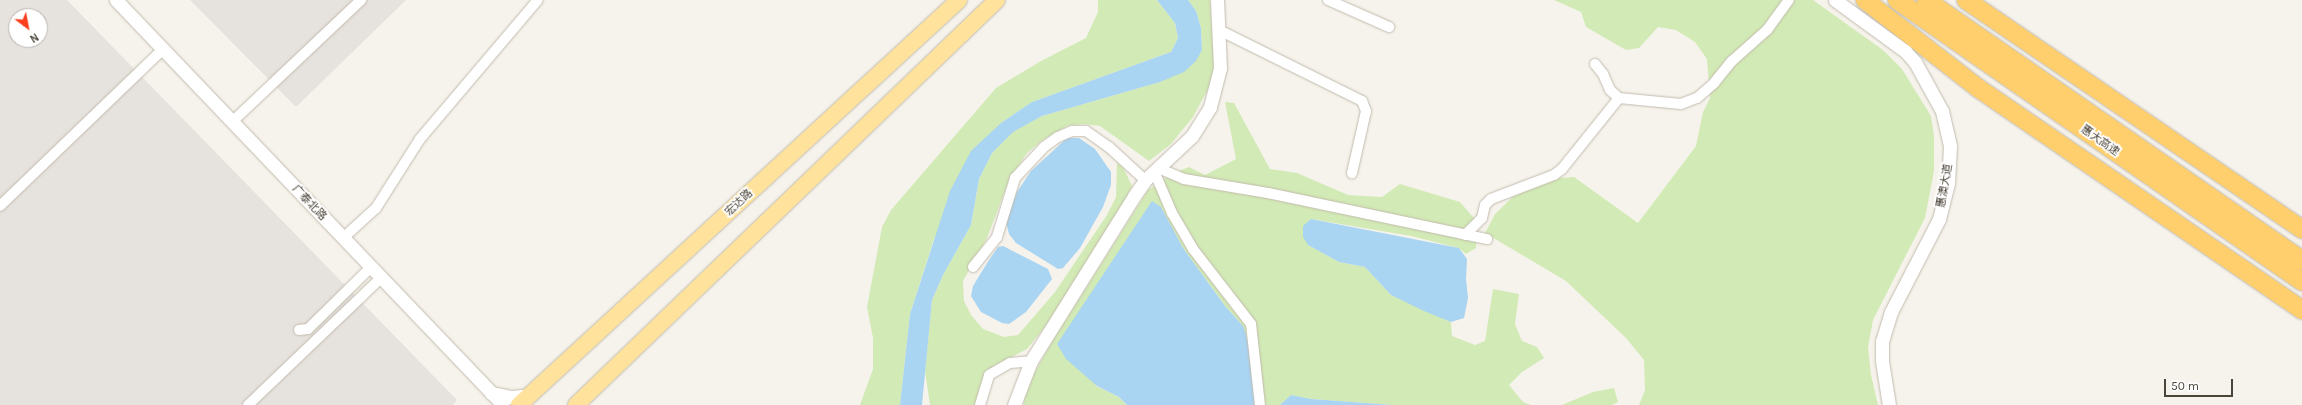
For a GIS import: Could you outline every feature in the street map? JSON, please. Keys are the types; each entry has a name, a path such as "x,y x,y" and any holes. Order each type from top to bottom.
{"highway":[{"path":"1866,0 1978,88 2302,310"},
{"name":"惠大高速","path":"1897,0 2302,281"},
{"name":"惠大高速","path":"1926,0 2302,260"},
{"path":"1966,0 2302,228"}],"main road":[{"name":"宏达路","path":"526,402 959,0"},
{"path":"576,405 997,0"}],"street":[{"name":"广泰北路","path":"116,0 342,238 491,399 503,405"},
{"path":"232,122 360,0"},
{"path":"342,238 376,208 420,139 538,0"},
{"path":"1014,405 1031,361 1152,173 1192,136 1210,107 1220,68 1217,0"},
{"path":"1328,0 1389,27"},
{"path":"1595,64 1603,74 1610,90 1619,98 1681,104 1697,98 1767,30 1789,0"},
{"name":"惠澳大道","path":"1835,0 1905,51 1915,62 1942,111 1950,146 1948,183 1939,219 1893,306 1882,341 1882,361 1889,405"},
{"path":"1218,30 1362,101 1366,111 1352,173"},
{"path":"0,206 163,50"},
{"path":"1465,235 1482,218 1485,205 1491,199 1554,175 1562,169 1619,98"},
{"path":"973,267 998,238 1015,178 1044,147 1072,131 1086,131 1152,173 1268,193 1487,239"},
{"path":"1152,173 1193,250 1251,324 1260,405"},
{"path":"299,330 308,328 370,268"},
{"path":"248,405 380,279"},
{"path":"980,405 989,375 1010,363 1031,361"},
{"path":"491,399 512,397 526,402"}],"shaded area":[{"path":"0,0 67,0 457,400 453,405 0,405"},
{"path":"190,0 406,0 296,107"}],"green space":[{"path":"1098,0 1157,0 1175,23 1178,38 1171,52 1032,102 1001,123 934,239 910,314 900,405 860,405 873,369 873,338 867,307 882,227 891,210 996,88 1041,61 1086,38 1098,12"},
{"path":"1188,0 1210,0 1214,63 1213,80 1193,117 1171,144 1149,161 1100,126 1083,124 1067,126 1044,139 1027,153 1010,178 987,238 963,281 964,301 971,315 983,329 1004,337 1018,335 1055,292 1107,215 1116,197 1117,163 1124,169 1132,186 1120,212 1047,324 1027,349 994,366 985,374 975,405 930,405 925,371 932,300 943,275 971,225 979,179 992,153 1012,132 1042,116 1160,82 1202,50 1201,28 1196,11"},
{"path":"1554,0 1813,0 1883,50 1902,69 1931,116 1934,136 1934,171 1925,218 1873,320 1868,347 1871,375 1878,405 1639,405 1645,390 1644,360 1626,338 1566,281 1485,233 1495,214 1518,192 1559,178 1574,177 1638,223 1696,146 1703,112 1710,98 1707,59 1695,42 1676,30 1658,27 1639,48 1626,50 1586,27 1581,12"},
{"path":"1225,102 1234,103 1270,169 1297,173 1348,195 1382,197 1400,184 1460,202 1478,223 1476,248 1466,254 1459,248 1411,236 1311,219 1308,245 1339,262 1365,267 1391,295 1451,322 1452,336 1475,345 1485,341 1493,289 1519,294 1515,324 1522,341 1537,347 1544,358 1522,372 1509,385 1523,402 1531,405 1393,405 1311,399 1291,395 1280,405 1256,405 1243,326 1225,306 1183,248 1161,207 1096,386 1119,397 1127,405 1024,405 1025,390 1050,345 1148,190 1172,174 1189,167 1205,175 1236,159"},
{"path":"1614,388 1618,402 1612,405 1562,405 1593,392"}],"water":[{"path":"1157,0 1188,0 1196,11 1201,28 1202,50 1196,61 1184,72 1160,82 1042,116 1013,132 992,153 979,179 971,225 943,275 932,300 922,405 900,405 910,314 950,191 971,151 1001,123 1032,102 1171,52 1178,38 1175,23"},
{"path":"1067,138 1079,138 1095,149 1111,172 1111,185 1103,207 1080,248 1063,268 1058,269 1016,243 1009,234 1006,222 1017,192 1031,171"},
{"path":"1152,201 1161,207 1183,248 1225,306 1243,326 1249,344 1256,405 1127,405 1119,397 1097,386 1066,359 1057,344"},
{"path":"1311,219 1459,248 1467,259 1466,279 1468,298 1464,318 1451,322 1424,311 1391,295 1365,267 1339,262 1308,245 1303,237 1303,226"},
{"path":"1003,246 1048,269 1052,279 1026,312 1009,324 1002,323 981,312 971,296 973,286 989,260 998,247"},
{"path":"1291,395 1311,399 1393,405 1280,405"}]}
